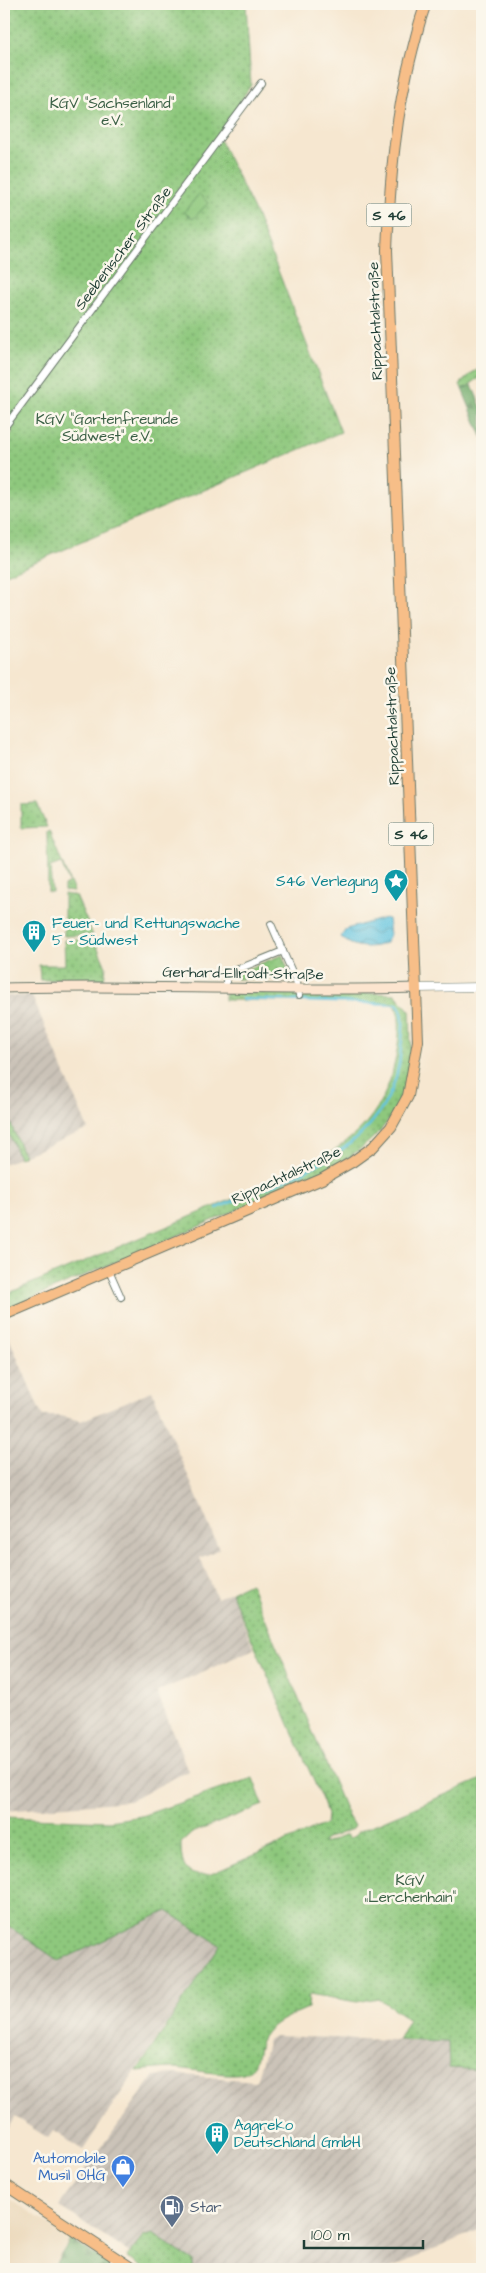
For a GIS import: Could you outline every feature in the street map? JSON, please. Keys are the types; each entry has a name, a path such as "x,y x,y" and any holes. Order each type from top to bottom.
{"main road":[{"name":"Rippachtalstraße","path":"4,1315 322,1179 373,1147 391,1127 408,1096 418,1041 387,250 391,174 399,112 426,4"},
{"name":"Gerhard-Ellrodt-Straße","path":"4,988 124,986 298,991 416,988"},
{"path":"4,2184 133,2269"}],"street":[{"name":"Seebenischer Straße","path":"4,428 261,83"},
{"path":"271,924 298,991"},
{"path":"226,988 226,974 283,951"},
{"name":"Gerhard-Ellrodt-Straße","path":"416,988 482,987"},
{"path":"109,1270 121,1297"},
{"path":"108,2269 116,2258"}],"shaded area":[{"path":"4,996 32,996 88,1129 4,1164"},
{"path":"4,1326 42,1416 61,1416 81,1421 152,1391 219,1549 200,1558 217,1598 231,1592 254,1649 157,1692 188,1771 129,1801 4,1811"},
{"path":"167,1911 220,1945 83,2150 53,2131 48,2138 15,2117 4,2133 4,1923 59,1960"},
{"path":"274,2036 449,2042 449,2068 482,2070 482,2228 389,2269 154,2269 59,2206 154,2076 172,2074 256,2081 268,2040"},
{"path":"4,2195 71,2239 51,2269 4,2269"}],"green space":[{"name":"KGV \"Sachsenland\" e.V.","path":"4,4 246,4 251,85 218,136 256,214 341,432 4,575 4,443 13,432 4,425"},
{"path":"199,194 208,203 193,219 184,212"},
{"path":"482,368 482,377 462,389 460,384 473,372"},
{"path":"472,385 482,409 482,437 462,389"},
{"path":"37,804 47,827 21,828 21,805"},
{"path":"49,831 74,892 64,891 64,886 69,883 61,863 50,867 52,892 48,892 47,832"},
{"path":"64,894 76,896 93,935 64,936"},
{"path":"94,939 106,967 104,979 40,980 39,965 65,965 64,940"},
{"path":"282,955 292,978 236,979 235,974"},
{"path":"312,991 395,994 410,1011 411,1040 405,1085 398,1104 388,1122 373,1138 330,1170 4,1310 4,1295 297,1172 337,1148 366,1123 386,1089 393,1069 398,1044 399,1023 398,1012 393,1003 225,1000 225,993"},
{"path":"4,1107 24,1156 19,1158 4,1122"},
{"name":"KGV „Lerchenhain“","path":"250,1583 348,1816 354,1826 352,1829 324,1840 324,1844 346,1835 350,1838 355,1836 357,1832 482,1779 482,2070 449,2068 448,2042 398,2040 409,2019 378,1998 357,2002 309,1994 308,2008 272,2027 263,2037 256,2060 248,2071 234,2074 175,2068 137,2071 220,1945 167,1911 59,1961 4,1923 4,1817 109,1821 141,1816 253,1778 263,1805 192,1833 181,1843 182,1858 186,1869 195,1874 202,1875 211,1874 326,1824 327,1814 323,1802 231,1592"},
{"path":"153,2234 193,2261 193,2269 145,2269 127,2257 143,2237"},
{"path":"71,2239 116,2269 63,2269 55,2264"}],"water":[{"path":"385,918 388,919 390,934 386,943 362,947 351,944 341,937 346,929"}],"waterway":[{"path":"217,1208 308,1169 336,1154 361,1134 380,1111 394,1083 401,1048 403,1018 397,1004 242,999"}],"place":[{"name":"S46 Verlegung","path":"396,902"},
{"name":"Feuer- und Rettungswache 5 – Südwest","path":"34,953"},
{"name":"Aggreko Deutschland GmbH","path":"217,2155"},
{"name":"Automobile Musil OHG","path":"123,2188"},
{"name":"Star","path":"172,2228"}],"park label":[{"name":"KGV \"Gartenfreunde Südwest\" e.V.","path":"107,428"}]}
